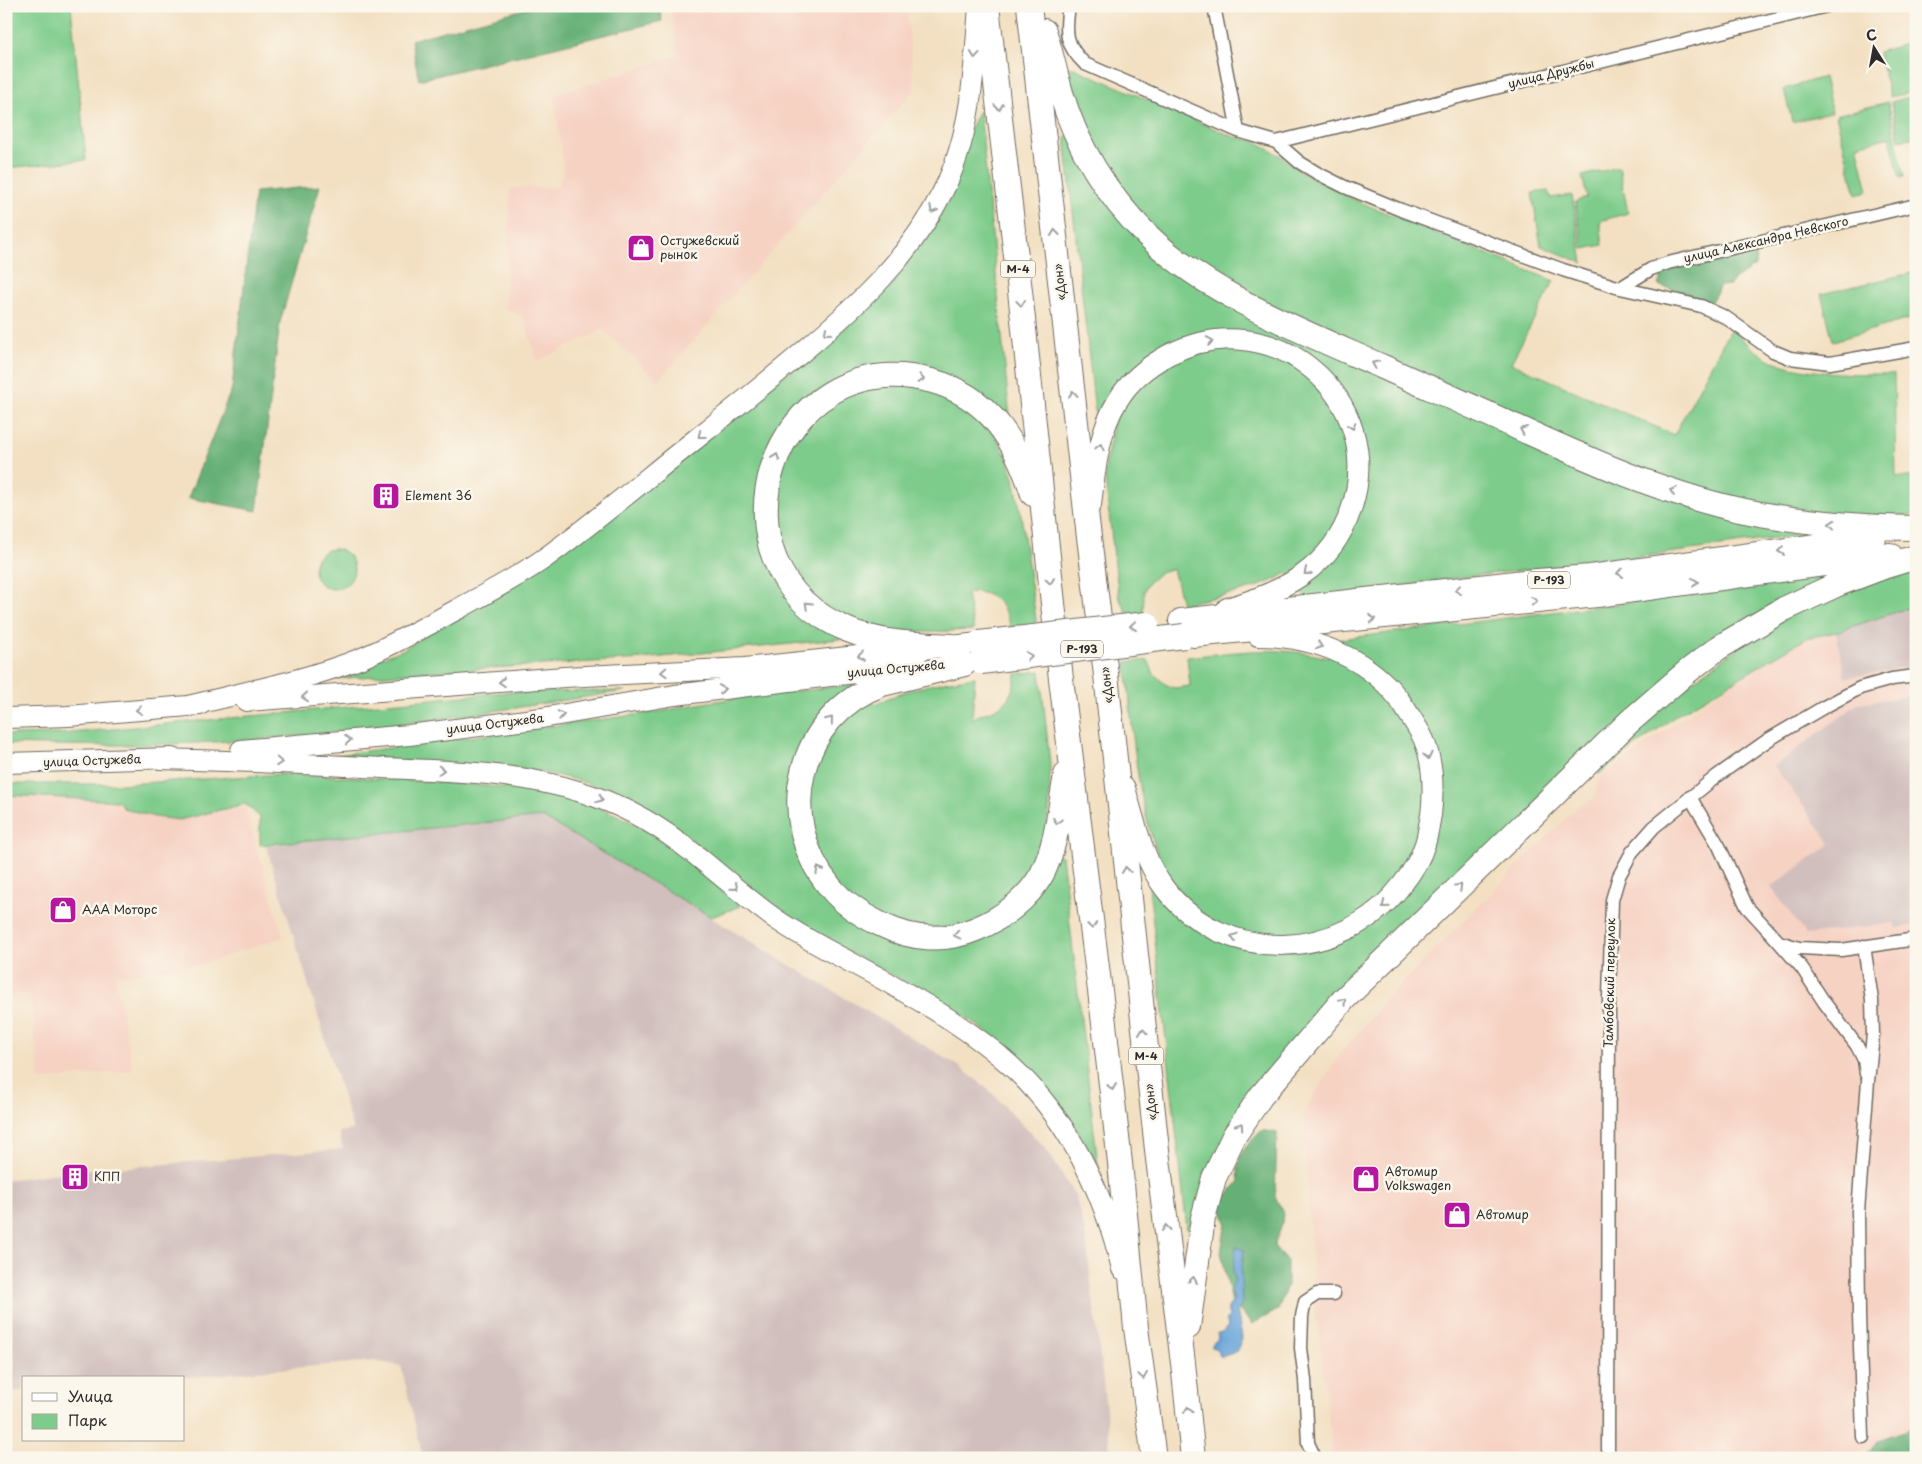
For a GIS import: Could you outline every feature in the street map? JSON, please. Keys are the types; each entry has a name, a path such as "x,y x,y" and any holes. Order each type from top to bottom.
{"highway":[{"name":"М-4","path":"987,6 1070,756 1084,856 1118,1143 1136,1328 1154,1458"},
{"name":"«Дон»","path":"1030,6 1088,530 1106,675 1158,1159 1183,1363"},
{"path":"1036,6 1064,102 1085,152 1099,175 1146,234 1180,263 1222,290 1309,334 1562,447 1637,478 1688,496 1734,508 1814,522 1852,526 1916,528"},
{"path":"969,654 900,643 849,631 814,611 788,586 774,557 769,541 765,507 768,480 779,449 801,416 830,393 865,379 879,376 917,378 948,386 966,394 980,404 997,422 1019,459 1045,533"},
{"name":"Р-193","path":"969,654 1183,628 1524,582 1590,578 1916,532"},
{"name":"Р-193","path":"1183,628 1597,595 1916,552"},
{"path":"1183,1363 1203,1218 1214,1178 1234,1136 1260,1096 1344,999 1629,722 1688,671 1718,648 1784,609 1838,584 1916,557"},
{"path":"969,654 870,688 856,696 831,717 811,745 800,786 801,822 810,853 830,887 841,898 871,920 894,931 920,937 943,938 966,933 986,925 1005,914 1018,903 1041,875 1052,846 1070,756"},
{"name":"М-4","path":"1183,1363 1193,1458"}],"main road":[{"path":"188,706 267,687 360,659 498,588 543,559 606,511 747,398 850,312 908,249 925,225 944,190 960,147 971,104 979,6"},
{"path":"1088,530 1102,439 1110,416 1128,385 1146,369 1163,358 1194,344 1221,339 1244,340 1274,348 1288,355 1316,372 1329,385 1349,418 1360,456 1356,496 1348,520 1341,532 1331,548 1312,568 1291,583 1256,600 1183,628"},
{"path":"1113,748 1141,841 1155,874 1180,906 1208,926 1234,938 1270,945 1289,945 1323,939 1353,927 1382,908 1391,900 1412,871 1425,844 1428,831 1433,800 1431,769 1423,739 1397,696 1384,681 1368,668 1337,652 1316,644 1272,636 1183,628"},
{"name":"улица Остужева","path":"6,718 68,716 564,677 969,654"},
{"name":"улица Остужева","path":"6,763 160,759 418,734 542,718 675,695 855,672 969,654"},
{"path":"6,712 68,716"},
{"path":"160,759 262,761 450,771 517,778 581,792 622,808 647,821 679,841 776,920 938,1012 986,1045 1022,1076 1041,1097 1079,1152 1098,1194 1116,1243 1136,1328"}],"street":[{"path":"1069,6 1067,22 1069,40 1073,52 1085,64 1238,131 1276,142 1299,162 1311,169 1345,187 1385,204 1484,242 1620,288 1701,306 1724,317 1773,351 1790,358 1830,363 1916,348"},
{"path":"1214,6 1238,131"},
{"name":"улица Дружбы","path":"1276,142 1827,6"},
{"name":"улица Александра Невского","path":"1620,288 1668,262 1916,205"},
{"name":"Тамбовский переулок","path":"1608,1458 1609,998 1612,900 1624,864 1641,840 1654,827 1690,797 1768,740 1860,688 1892,679 1916,676"},
{"path":"1690,797 1719,846 1747,907 1802,968 1824,1002 1857,1046 1864,1060 1868,1081"},
{"path":"1779,942 1799,948 1841,950 1916,939"},
{"path":"1863,1437 1857,1247 1858,1210 1873,1035 1872,1000 1864,946"},
{"path":"1315,1458 1308,1443 1302,1348 1302,1316 1305,1302 1317,1294 1334,1294"}],"shaded area":[{"path":"372,6 419,6 373,15"},
{"name":"Остужевский рынок","path":"670,6 861,6 862,8 907,8 914,90 658,381 603,330 537,361 523,316 506,309 510,188 558,187 564,169 554,95 679,55"},
{"path":"1916,578 1916,1431 1840,1458 1333,1458 1318,1323 1315,1320 1303,1113 1340,1054 1385,1000 1477,907 1579,805 1594,799 1599,778 1808,629"},
{"path":"1916,605 1916,666 1845,678 1836,632"},
{"path":"1916,695 1916,925 1896,928 1894,923 1806,935 1771,887 1831,844 1774,766 1859,703"},
{"path":"6,796 126,798 184,818 245,807 283,937 201,964 116,976 132,1070 40,1081 30,993 6,996"},
{"path":"542,817 957,1065 988,1089 1046,1149 1075,1195 1085,1232 1111,1458 423,1458 401,1366 374,1361 185,1377 22,1376 22,1391 6,1392 6,1180 60,1173 343,1149 339,1132 353,1130 266,846 437,823"}],"green space":[{"path":"6,6 71,6 86,160 6,168"},
{"path":"535,6 659,6 662,21 419,80 411,40"},
{"path":"1916,41 1916,91 1890,97 1878,52"},
{"path":"1069,68 1074,68 1234,137 1255,141 1284,158 1300,171 1357,201 1554,281 1511,363 1674,435 1731,328 1757,352 1780,364 1811,371 1894,374 1896,477 1916,477 1916,515 1856,516 1824,532 1609,561 1471,576 1307,600 1287,573 1249,589 1182,604 1173,569 1158,574 1149,582 1144,591 1143,613 1133,624 1119,598 1105,477 1106,460 1113,428 1096,421 1066,148 1066,137 1087,128 1067,72"},
{"path":"1824,77 1832,112 1792,122 1784,89"},
{"path":"1916,95 1916,137 1899,140 1891,102"},
{"path":"1888,102 1904,177 1900,178 1890,137 1857,145 1868,191 1856,194 1836,115"},
{"path":"980,111 1010,419 994,432 1008,459 1014,478 1038,634 1012,636 1008,617 1002,606 986,594 974,592 967,594 974,630 899,633 643,659 322,680 405,649 819,350 862,313 901,271"},
{"path":"1619,167 1628,213 1600,221 1603,245 1583,249 1575,202 1587,197 1582,176"},
{"path":"320,186 280,322 257,511 188,498 232,388 255,192"},
{"path":"1548,191 1551,198 1572,195 1583,263 1541,246 1532,193"},
{"path":"1748,246 1756,254 1755,266 1734,280 1730,285 1720,286 1711,302 1658,285 1665,268"},
{"path":"1916,272 1916,317 1833,341 1821,294"},
{"path":"334,549 348,555 354,569 348,583 334,589 320,583 314,569 320,555"},
{"path":"1829,573 1831,577 1766,610 1316,1020 1191,1228 1187,1229 1148,878 1163,866 1146,818 1141,792 1133,739 1126,662 1148,660 1154,674 1165,684 1174,688 1190,686 1187,657 1275,651 1310,654 1328,658 1333,640 1749,587"},
{"path":"1916,573 1916,605 1836,632 1807,638 1678,714 1599,774 1593,768 1680,690 1738,648 1783,619 1849,590 1884,579"},
{"path":"1040,671 1050,763 1049,811 1043,848 1062,856 1098,1165 1077,1131 1042,1083 999,1042 976,1024 926,993 822,938 780,912 688,837 637,804 581,781 541,772 329,756 664,711 735,698 856,684 876,704 887,698 912,690 975,677 972,719 994,710 1007,700 1014,685 1016,674"},
{"path":"625,691 415,722 290,737 149,745 6,744 6,735 60,734 506,692"},
{"path":"283,774 512,788 579,801 623,818 655,836 685,858 741,906 711,917 542,817 260,845 260,817 245,804 179,820 155,817 123,808 119,801 6,795 6,784 124,784"},
{"path":"1262,1130 1277,1133 1275,1197 1283,1211 1282,1225 1274,1246 1287,1261 1287,1285 1278,1310 1252,1324 1232,1303 1221,1252 1226,1222 1220,1204 1239,1181 1239,1164 1243,1152"},
{"path":"1916,1427 1916,1458 1832,1458 1844,1454 1865,1456 1878,1440"}],"water":[{"path":"1236,1247 1244,1250 1241,1274 1242,1302 1240,1309 1237,1310 1242,1339 1236,1352 1221,1357 1218,1355 1218,1350 1212,1347 1212,1344 1218,1339 1217,1333 1222,1333 1228,1326 1226,1319 1229,1316 1228,1309 1234,1300 1231,1292 1235,1279 1233,1271"}],"place":[{"name":"Остужевский рынок","path":"641,248"},
{"name":"Element 36","path":"386,496"},
{"name":"ААА Моторс","path":"63,910"},
{"name":"КПП","path":"75,1177"},
{"name":"Автомир Volkswagen","path":"1366,1179"},
{"name":"Автомир","path":"1457,1215"}]}
